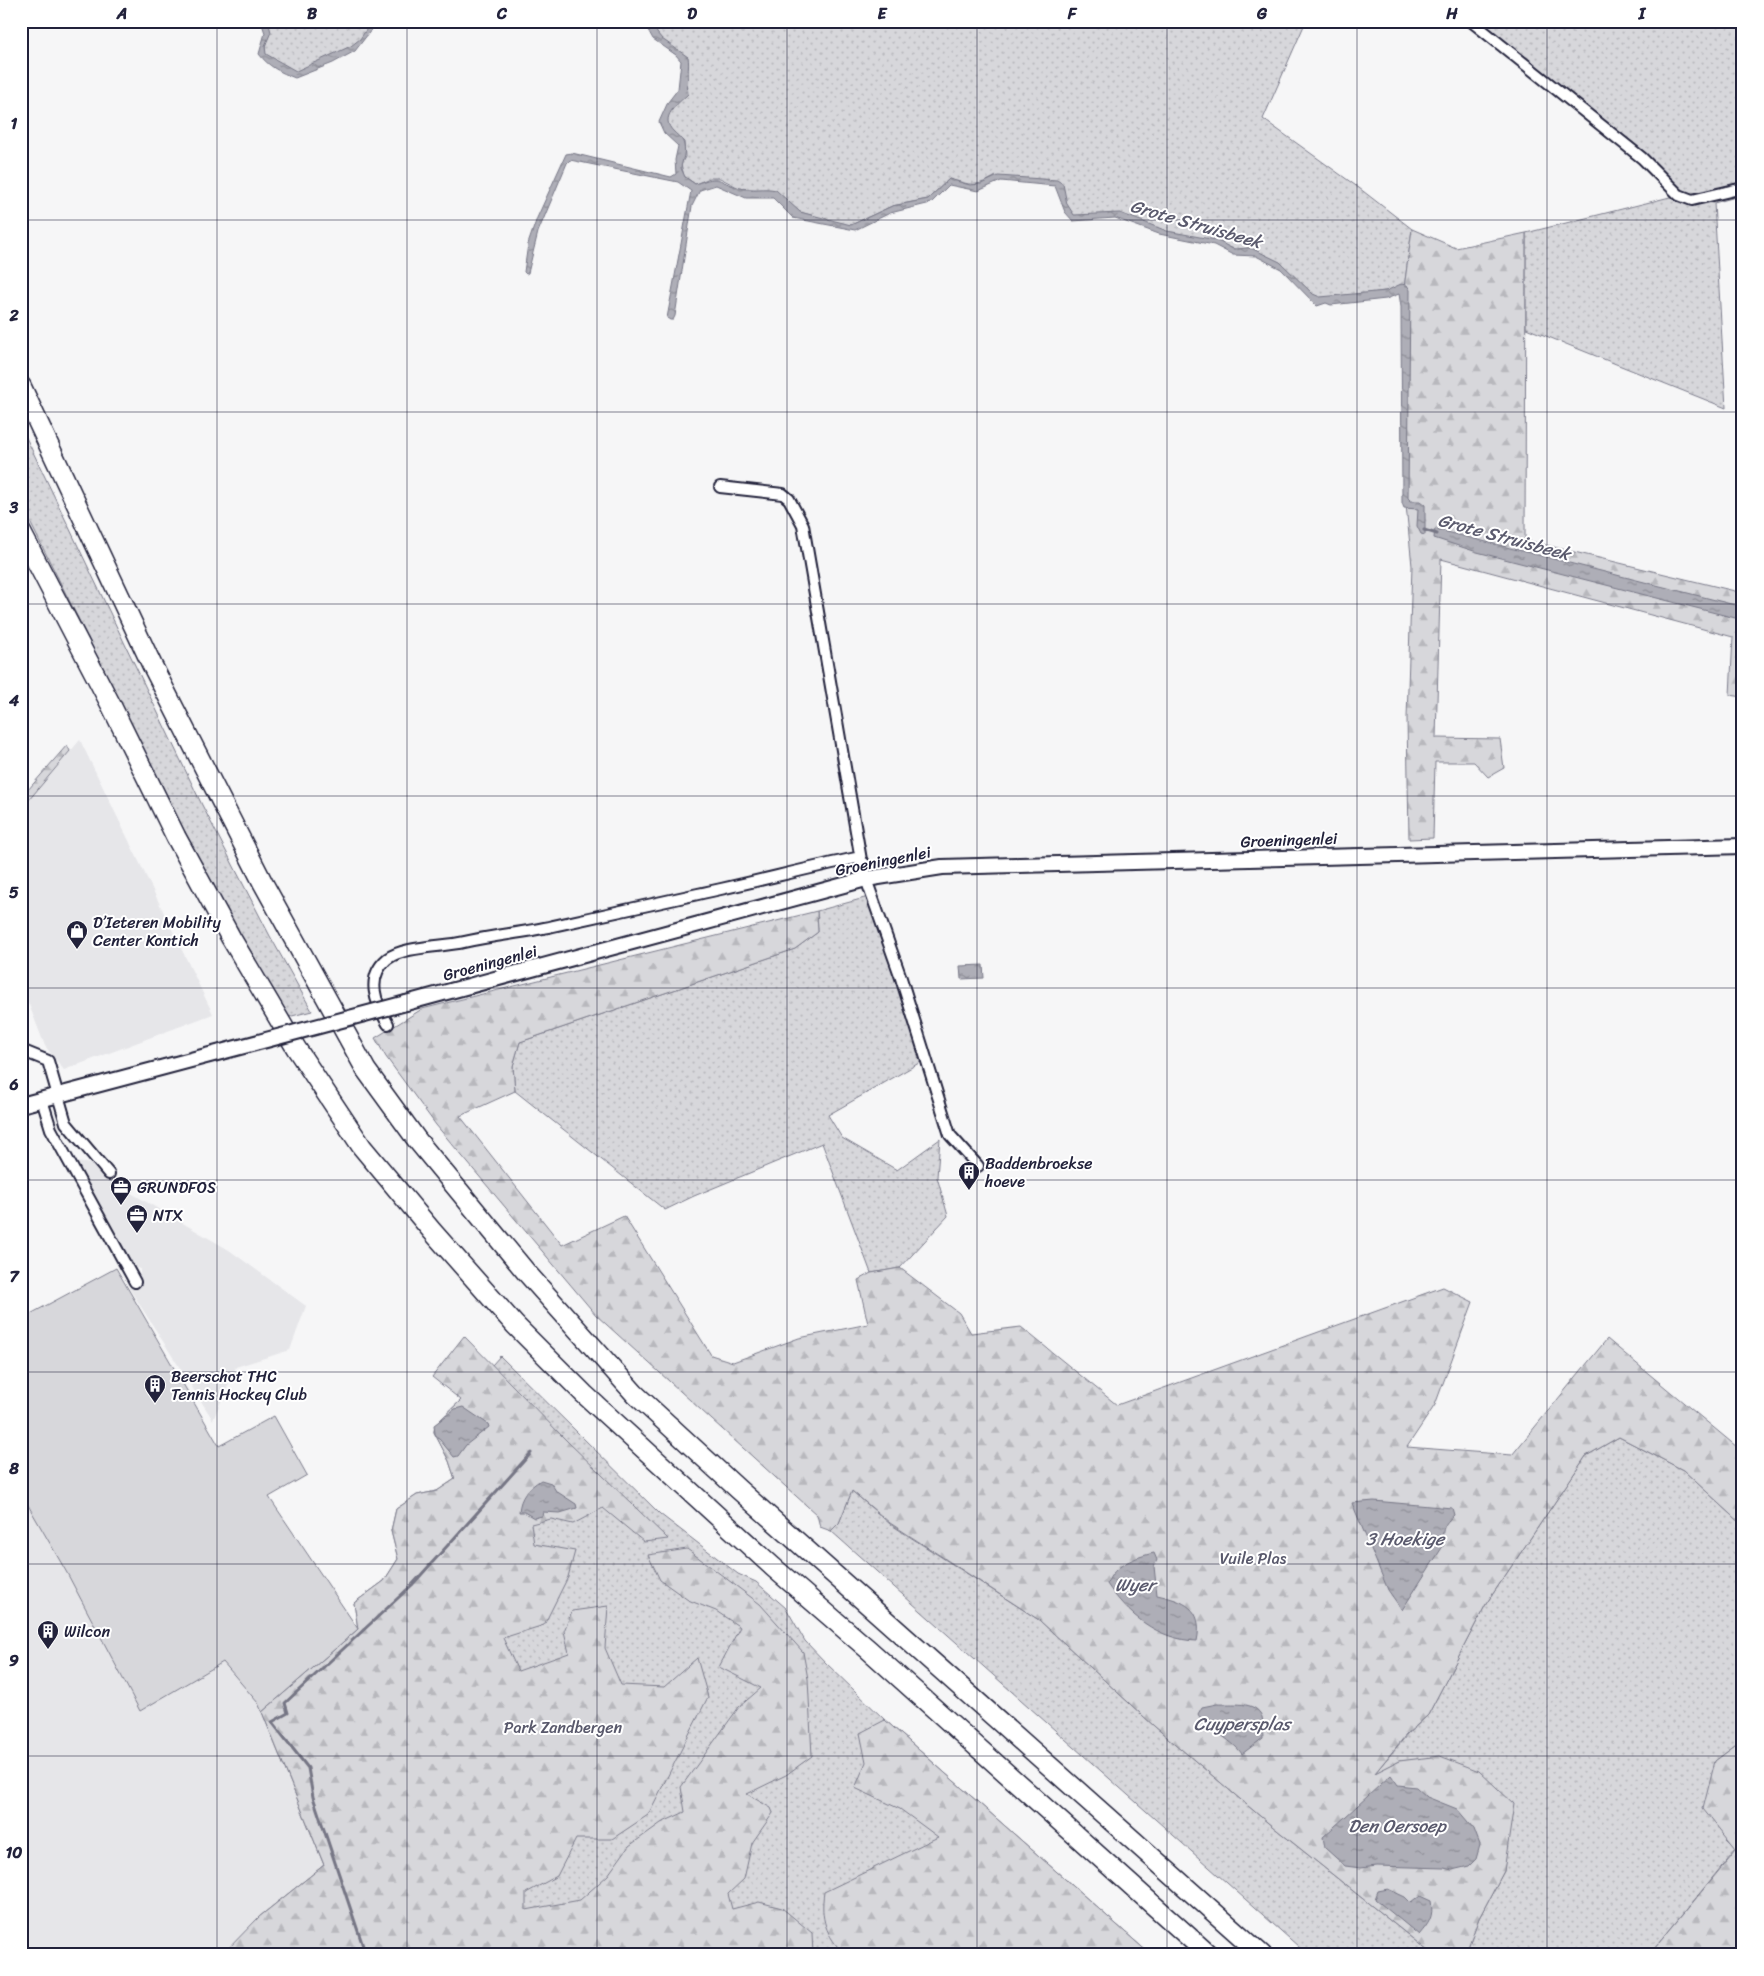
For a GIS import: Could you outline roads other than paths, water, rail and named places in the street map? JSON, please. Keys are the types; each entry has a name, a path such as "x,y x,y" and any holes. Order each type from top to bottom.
{"highway":[{"path":"21,386 152,665 263,883 366,1070 417,1140 526,1272 635,1394 759,1508 1262,1955"},
{"path":"21,532 111,705 176,837 231,938 296,1048 362,1146 425,1224 515,1325 584,1394 773,1567 869,1650 1209,1955"}],"street":[{"path":"1471,21 1642,158 1679,195 1692,200 1743,188"},
{"path":"720,487 783,494 789,499 803,525 860,860"},
{"name":"Groeningenlei","path":"21,1105 57,1097 866,879 942,867 1743,846"},
{"path":"388,1024 377,1007 374,993 375,977 381,965 389,957 412,950 452,945 489,936 551,927 856,858 864,864 866,879 900,975 950,1135 978,1166"},
{"path":"21,1050 48,1061 52,1068 57,1097 66,1123 109,1174"},
{"path":"42,1100 50,1129 135,1282"}],"water":[{"path":"261,21 268,21 271,32 265,46 266,54 296,71 351,46 360,39 372,21 378,21 355,51 333,63 295,78 275,69 259,54 265,33"},
{"path":"643,21 653,21 657,33 662,39 688,57 688,94 671,111 668,121 683,143 685,151 681,168 685,177 695,184 715,179 744,189 776,190 800,212 851,225 892,206 928,199 949,179 970,185 981,184 998,176 1057,180 1063,184 1067,204 1074,215 1120,213 1167,231 1216,240 1233,249 1251,248 1280,262 1313,294 1320,297 1386,291 1401,284 1407,285 1410,290 1408,498 1411,501 1420,501 1425,505 1425,535 1421,534 1417,526 1418,509 1404,508 1402,503 1401,307 1399,294 1386,299 1331,305 1326,303 1317,306 1281,269 1256,256 1233,255 1214,245 1159,234 1115,218 1073,221 1065,212 1055,186 1001,181 978,191 949,185 931,203 890,213 855,230 793,218 773,198 746,198 716,185 700,190 692,206 675,316 673,320 670,320 667,318 691,191 678,182 570,160 567,163 538,232 528,273 526,274 524,272 528,244 537,218 566,154 572,153 671,177 676,174 675,160 678,146 664,133 659,122 668,102 678,89 681,61 676,55 653,39"},
{"path":"1435,529 1743,607 1743,620 1477,552 1434,538"},
{"path":"983,965 984,978 961,979 960,966"},
{"path":"463,1407 488,1424 489,1427 466,1445 458,1456 454,1457 435,1434 434,1425 455,1409"},
{"path":"541,1480 551,1483 556,1491 576,1504 577,1508 560,1513 543,1512 542,1516 534,1518 524,1512 519,1512 521,1502 526,1493"},
{"name":"3 Hoekige","path":"1374,1501 1452,1508 1454,1515 1448,1521 1443,1531 1445,1543 1402,1610 1388,1590 1352,1503"},
{"name":"Wyer","path":"1154,1553 1157,1560 1154,1566 1157,1595 1176,1600 1190,1608 1198,1621 1197,1641 1169,1636 1145,1623 1124,1605 1107,1584 1114,1572 1126,1563"},
{"name":"Cuypersplas","path":"1217,1704 1242,1705 1254,1708 1262,1717 1263,1738 1242,1754 1232,1743 1201,1719 1198,1714 1202,1707"},
{"name":"Den Oersoep","path":"1391,1775 1398,1785 1416,1787 1427,1797 1457,1809 1474,1829 1480,1845 1476,1859 1469,1866 1452,1870 1444,1868 1377,1866 1361,1868 1345,1866 1325,1848 1323,1837"},
{"path":"1388,1889 1405,1897 1411,1903 1420,1896 1431,1901 1432,1911 1430,1920 1419,1935 1375,1899 1378,1891"}],"waterway":[{"name":"Grote Struisbeek","path":"1424,530 1437,534"},
{"path":"366,1955 313,1797 308,1768 272,1722 288,1713 285,1703 412,1585 531,1453"}],"place":[{"name":"D’Ieteren Mobility Center Kontich","path":"77,950"},
{"name":"Baddenbroekse hoeve","path":"969,1191"},
{"name":"GRUNDFOS","path":"121,1206"},
{"name":"NTX","path":"137,1234"},
{"name":"Beerschot THC Tennis Hockey Club","path":"155,1404"},
{"name":"Wilcon","path":"48,1650"}],"park label":[{"name":"Vuile Plas","path":"1253,1558"},
{"name":"Park Zandbergen","path":"563,1727"}]}
